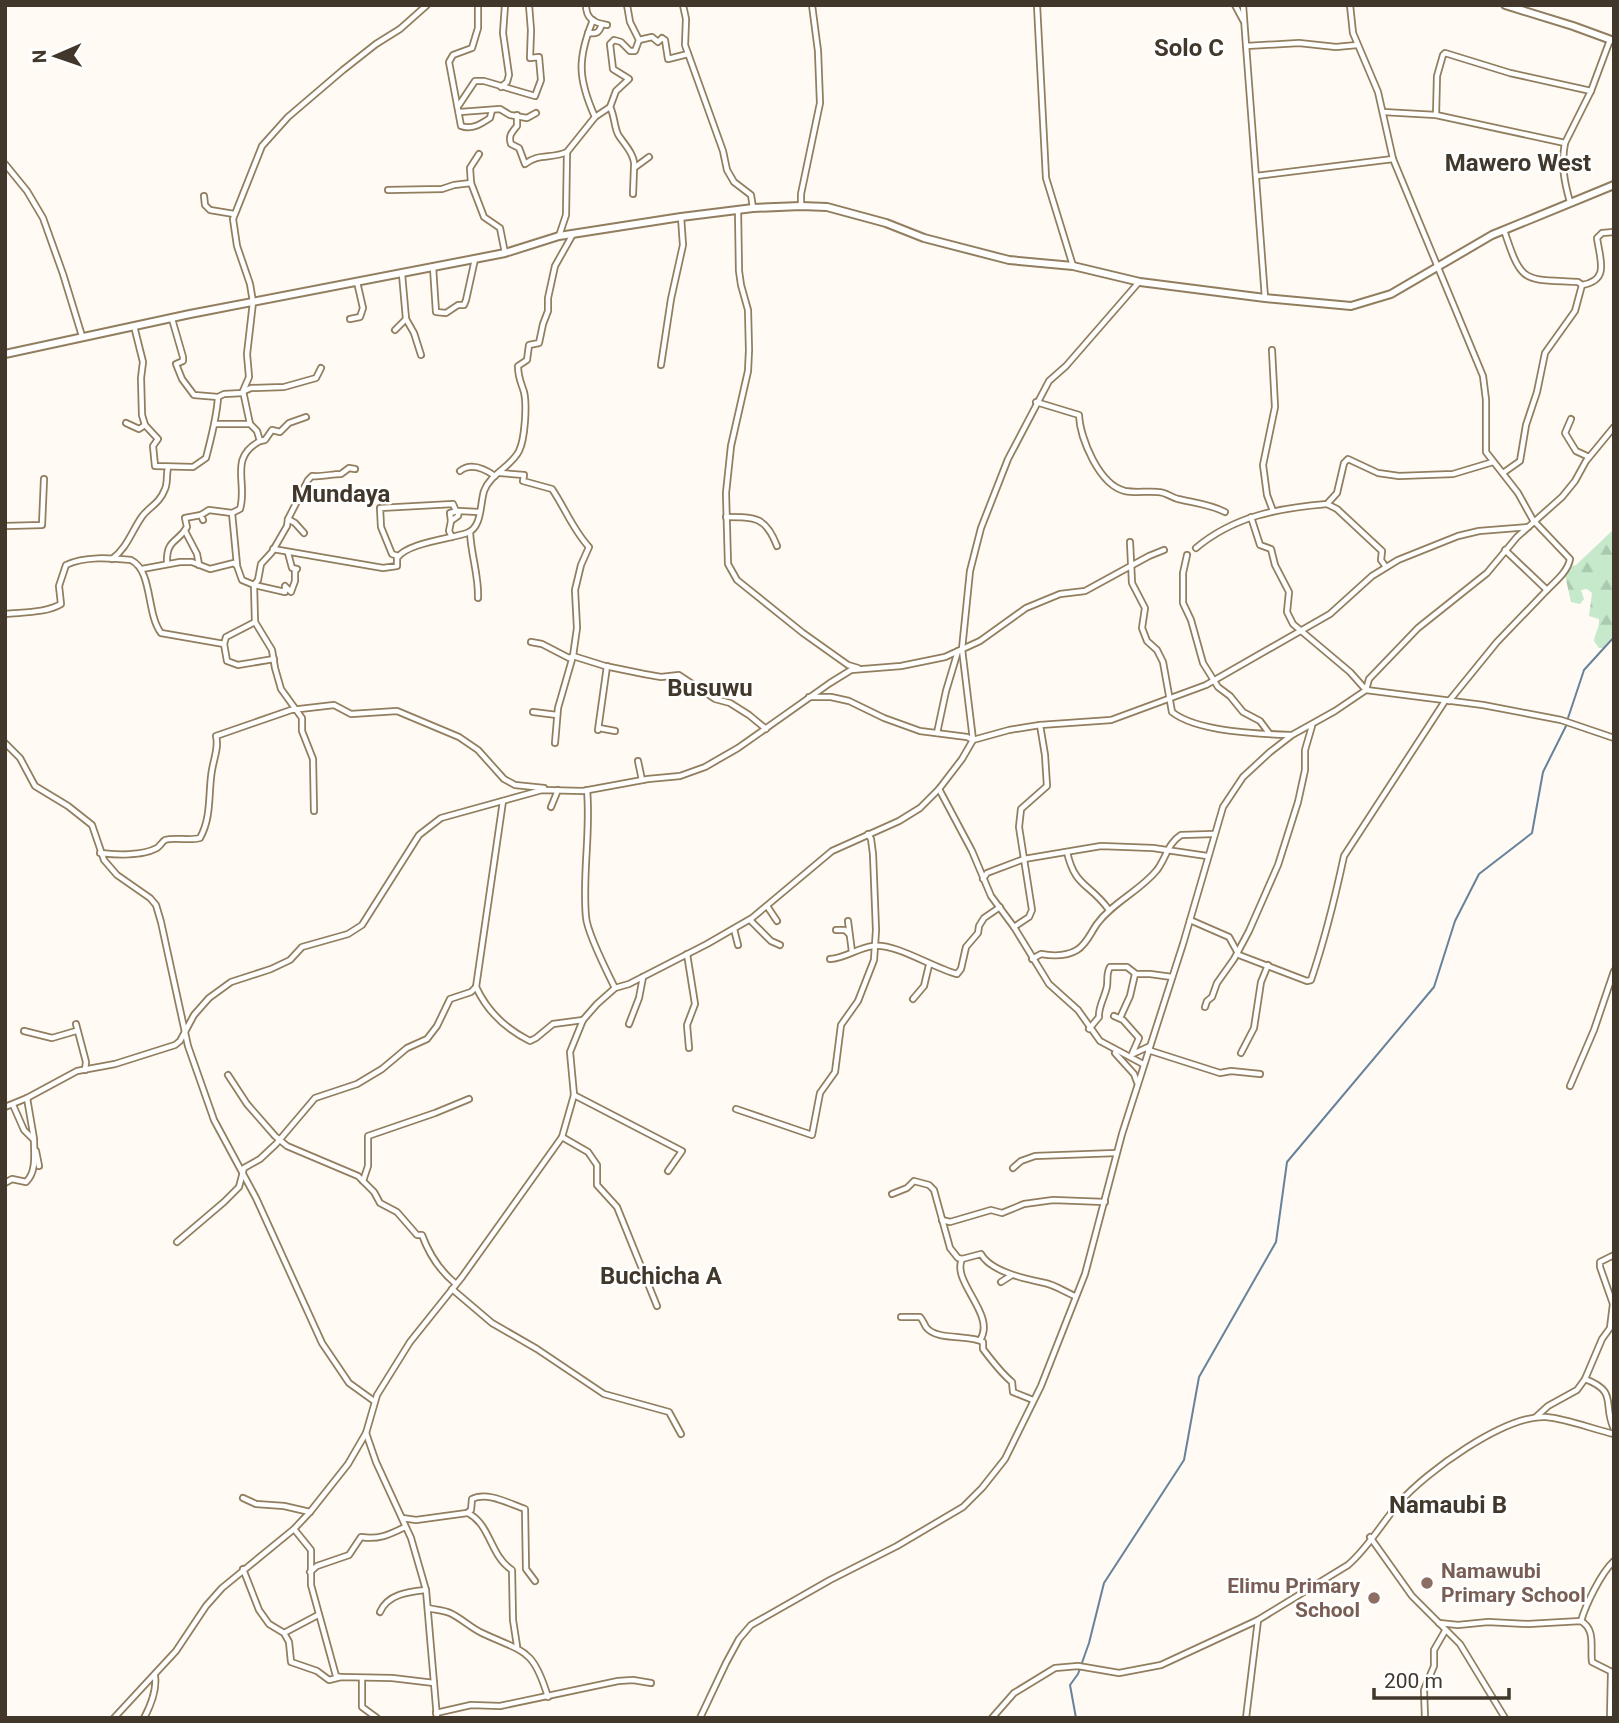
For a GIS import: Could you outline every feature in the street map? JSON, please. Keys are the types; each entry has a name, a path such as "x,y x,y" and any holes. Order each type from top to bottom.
{"main road":[{"path":"1505,5 1612,41"},
{"path":"5,354 171,318 505,253 559,236 681,216 800,206 827,206 886,223 924,238 1009,260 1073,266 1140,282 1265,298 1340,305 1362,304 1391,294 1473,245 1504,230 1614,186"}],"street":[{"path":"260,441 257,431 250,424 243,392 249,377 247,354 253,302 234,236 234,214 262,146 275,130 360,55 400,29 427,5"},
{"path":"478,5 478,28 472,48 453,55 449,62 460,124 466,127 475,126 490,118 492,110"},
{"path":"501,87 507,82 509,75 503,33 505,5"},
{"path":"458,105 475,81 484,81 535,96 541,80 539,57 530,58 529,5"},
{"path":"586,5 587,15 604,25 596,34 588,33"},
{"path":"517,116 517,126 510,133 509,141 519,148 525,163 536,156 558,157 567,152 595,117 610,107 616,91 629,79 612,69 610,44 614,40 621,42 630,51 635,51 639,40 629,22 628,5"},
{"path":"683,5 686,19 684,38 688,54 730,177 751,195 753,208"},
{"path":"800,206 820,103 818,51 812,5"},
{"path":"1037,5 1046,178 1073,266"},
{"path":"1235,5 1245,24"},
{"path":"1242,5 1265,298"},
{"path":"1190,920 1229,937 1237,952 1307,981 1311,980 1331,918 1333,897 1344,856 1447,701 1570,564 1570,559 1533,520 1518,493 1486,452 1483,376 1393,159 1383,111 1351,26 1350,5"},
{"path":"593,20 582,53 580,74 595,117"},
{"path":"639,40 652,37 658,42 662,38 665,40 668,60 688,54"},
{"path":"1570,202 1563,178 1565,143 1612,41"},
{"path":"1246,46 1299,43 1336,47 1357,45"},
{"path":"1436,115 1437,76 1445,53 1499,70 1591,90"},
{"path":"610,107 616,120 618,135 624,140 636,163 633,194"},
{"path":"460,112 500,109 510,115 527,118 536,113"},
{"path":"1383,111 1436,115 1565,143"},
{"path":"559,236 566,215 567,152"},
{"path":"478,154 470,167 471,183 484,217 500,228 505,253"},
{"path":"634,168 649,156"},
{"path":"1256,176 1393,159"},
{"path":"5,164 27,191 43,218 82,336"},
{"path":"388,190 442,189 471,183"},
{"path":"204,196 205,205 210,210 234,214"},
{"path":"738,210 739,271 748,310 749,350 748,371 731,446 726,517 728,564 732,574 803,633 848,665 859,668 901,666 928,661 980,641 1026,608 1060,594 1085,591 1164,550"},
{"path":"661,365 683,245 681,216"},
{"path":"1504,230 1520,271 1547,281 1578,282 1582,285 1598,280 1601,259 1597,238 1602,233 1614,232"},
{"path":"274,550 383,568 397,566 398,556 403,552 470,533 477,524 485,488 520,450 525,409 524,390 518,380 518,366 527,359 529,345 540,343 555,266 573,234"},
{"path":"433,267 436,312 446,313 458,305 464,305 475,259"},
{"path":"402,274 405,319 414,333 421,355"},
{"path":"350,319 360,317 362,311 357,282"},
{"path":"937,733 946,691 960,650 970,571 976,546 1008,459 1049,381 1066,366 1140,282"},
{"path":"1503,473 1520,461 1526,425 1537,392 1545,353 1568,324 1575,311 1582,285"},
{"path":"171,318 183,357 183,361 176,366 194,395 219,397 251,388 284,387 316,378 321,368"},
{"path":"395,330 405,319"},
{"path":"134,326 144,362 141,378 142,415 145,425 158,439 153,446 155,466 188,468 198,466 206,458 219,397"},
{"path":"1272,350 1275,407 1263,465 1266,495 1273,511"},
{"path":"1036,402 1079,415 1099,472 1120,489 1163,492 1177,499 1209,504 1225,512"},
{"path":"199,565 186,531 185,518 202,517 209,510 232,513 240,509 242,461 249,448 265,440 272,430 280,432 289,423 306,417"},
{"path":"1571,419 1565,433 1576,451 1589,457"},
{"path":"126,423 139,429 145,425"},
{"path":"215,424 250,424"},
{"path":"700,1718 726,1662 739,1639 751,1625 963,1507 982,1489 1005,1460 1052,1359 1085,1274 1116,1153 1190,920 1213,834 1223,807 1243,777 1292,735 1366,690 1369,679 1418,628 1487,573 1533,520 1550,509 1576,481 1589,457 1614,427"},
{"path":"1338,509 1335,497 1344,463 1348,459 1378,473 1394,476 1453,474 1493,462"},
{"path":"460,471 471,466 497,474 524,475 523,481 552,489 564,505 577,534 589,547 575,590 577,628 573,656 557,715 555,743"},
{"path":"111,559 127,543 142,517 160,498 167,484 168,468"},
{"path":"314,811 313,759 302,731 302,718 282,688 271,647 255,622 254,585 258,580 261,564 274,550 305,484 312,476 328,477 341,474 349,468 355,469"},
{"path":"5,526 42,525 44,479"},
{"path":"1327,504 1335,497"},
{"path":"398,556 392,554 381,527 380,508 453,504 458,516 451,521 449,531 452,537"},
{"path":"1196,548 1214,534 1251,517 1273,511 1327,504 1338,509 1381,551 1381,560 1386,567"},
{"path":"458,511 479,512"},
{"path":"232,513 237,566 242,580 285,592 285,586 291,592 297,569 292,568 288,553"},
{"path":"726,517 750,517 764,522 772,530 778,546"},
{"path":"1251,517 1260,545 1271,549 1275,565 1289,592 1287,612 1293,624 1350,672 1366,690 1561,720 1614,738"},
{"path":"288,519 303,533"},
{"path":"809,697 831,697 849,701 920,731 967,737 972,740 1040,725 1111,720 1206,685 1236,669 1267,648 1330,614 1361,585 1386,567 1423,549 1479,531 1528,527"},
{"path":"167,563 171,541 186,531"},
{"path":"470,533 478,598"},
{"path":"1130,542 1132,583 1145,608 1142,628 1147,641 1157,650 1163,662 1172,712 1180,717 1225,730 1292,735"},
{"path":"1505,550 1547,590"},
{"path":"1187,555 1183,573 1183,603 1191,620 1203,663 1219,687 1243,712 1260,721 1270,734"},
{"path":"5,614 61,604 60,582 66,565 84,559 131,560 142,569 152,612 161,633 224,644"},
{"path":"142,569 167,563 188,562 210,569 232,563 237,566"},
{"path":"255,622 228,634 224,644 227,661 242,665 274,659"},
{"path":"531,642 542,644 569,657 607,666 661,677 679,675 715,699 730,703 766,729"},
{"path":"114,1718 182,1644 206,1606 243,1569 294,1529 348,1464 366,1433 374,1401 410,1342 562,1137 574,1095 570,1052 583,1020 597,1004 615,988 750,920 824,857 844,844 920,808 939,789 962,759 972,740 960,650"},
{"path":"607,666 599,729 615,731"},
{"path":"100,853 113,856 122,853 139,854 157,848 165,840 200,838 209,806 212,768 218,744 216,736 295,710 334,705 351,714 397,711 459,737 478,750 504,779 515,785 587,790 680,776 705,767 766,729 840,677 859,668"},
{"path":"533,712 557,715"},
{"path":"1014,928 1029,917 1032,910 1019,827 1021,809 1046,786 1040,725"},
{"path":"1205,1007 1261,905 1289,832 1312,725"},
{"path":"5,743 20,758 35,786 68,806 92,825 96,831 100,853 117,875 144,892 156,905 184,1030 214,1120 256,1198 322,1343 349,1383 374,1401"},
{"path":"638,761 642,780"},
{"path":"5,1107 78,1071 163,1050 180,1041 184,1030 209,998 231,982 271,969 290,960 302,947 348,934 362,925 419,835 441,818 551,789"},
{"path":"939,789 972,851 991,896 1049,984 1078,1010 1100,1041 1143,1064"},
{"path":"551,807 558,790"},
{"path":"587,790 589,839 586,919 615,988"},
{"path":"503,801 477,987 491,1012 513,1031 530,1041 553,1024 583,1020"},
{"path":"736,1109 812,1135 820,1093 835,1072 841,1026 858,1000 869,976 876,946 873,854 871,839 867,834"},
{"path":"1032,959 1041,954 1054,956 1077,950 1109,911 1130,896 1155,872 1171,844 1181,835 1213,834"},
{"path":"983,879 988,873 1024,859 1101,846 1153,848 1207,856"},
{"path":"1067,852 1074,876 1097,894 1109,911"},
{"path":"767,905 777,921"},
{"path":"830,959 876,946 957,974 961,970 967,947 978,933 984,918 1000,907"},
{"path":"750,920 771,941 780,944"},
{"path":"848,921 852,952"},
{"path":"734,929 738,945"},
{"path":"836,930 845,930 850,934"},
{"path":"687,954 695,1004 687,1025 689,1048"},
{"path":"913,999 924,986 929,965"},
{"path":"1241,1053 1254,1028 1261,982 1268,965"},
{"path":"1089,1029 1099,1017 1110,967 1128,967 1135,974 1172,977"},
{"path":"1570,1086 1594,1030 1614,971"},
{"path":"1120,1018 1130,996 1135,974"},
{"path":"629,1024 639,998 643,976"},
{"path":"177,1242 225,1202 239,1187 244,1168 261,1159 315,1098 357,1084 382,1069 407,1048 427,1039 437,1026 450,999 471,992 477,987"},
{"path":"1114,1016 1120,1018 1139,1038 1132,1054"},
{"path":"76,1024 86,1062 85,1070"},
{"path":"24,1031 52,1038 76,1031"},
{"path":"1125,1056 1149,1048 1220,1073 1231,1070 1260,1074"},
{"path":"1114,1050 1138,1082"},
{"path":"228,1075 247,1104 287,1146 358,1176 374,1192 380,1203 397,1212 418,1235 422,1235 426,1247 444,1276 492,1324 537,1349 604,1394 668,1412 681,1434"},
{"path":"574,1095 682,1151 668,1171"},
{"path":"27,1098 40,1166"},
{"path":"363,1181 368,1166 368,1136 469,1099"},
{"path":"5,1183 12,1179 26,1182 31,1177 34,1157 34,1140 24,1130 13,1105"},
{"path":"562,1137 588,1152 597,1165 597,1185 617,1207 657,1306"},
{"path":"1013,1167 1032,1157 1116,1153"},
{"path":"892,1194 907,1188 914,1181 929,1185 937,1194 950,1248 958,1258 981,1254 990,1266 1012,1275 1045,1283 1075,1296"},
{"path":"942,1220 950,1222 991,1210 1002,1213 1024,1204 1053,1200 1105,1202"},
{"path":"1536,1418 1548,1406 1577,1390 1585,1379 1612,1321 1613,1304 1600,1267 1601,1262 1614,1255"},
{"path":"962,1259 959,1265 962,1275 984,1326 980,1340"},
{"path":"1001,1282 1012,1275"},
{"path":"901,1317 920,1317 926,1329 936,1334 980,1340 983,1342 983,1349 996,1363 1003,1376 1012,1382 1013,1392 1033,1400"},
{"path":"992,1718 1007,1699 1055,1668 1078,1666 1119,1673 1161,1665 1258,1620 1348,1565 1359,1555 1400,1501 1435,1468 1499,1430 1547,1417 1614,1432 1609,1394 1603,1387 1585,1379"},
{"path":"366,1433 411,1538 426,1590 437,1715 471,1705 500,1706 618,1681 651,1683"},
{"path":"467,1513 471,1510 472,1499 478,1497 496,1499 525,1509 526,1569 535,1581"},
{"path":"243,1498 256,1504 284,1506 310,1512"},
{"path":"402,1518 416,1520 467,1513 477,1518 503,1564 512,1570 513,1620 517,1646"},
{"path":"310,1572 317,1566 349,1555 361,1537 383,1538 405,1527"},
{"path":"294,1529 311,1550 311,1585 336,1676 434,1683"},
{"path":"1370,1538 1412,1597 1460,1644 1505,1718"},
{"path":"1581,1621 1585,1607 1605,1569 1614,1561"},
{"path":"243,1569 259,1610 268,1624 284,1633 289,1642 291,1662 317,1671 329,1680 341,1677"},
{"path":"380,1612 385,1604 397,1596 426,1590"},
{"path":"429,1608 449,1612 481,1632 517,1646 531,1658 540,1672 548,1697"},
{"path":"284,1633 318,1615"},
{"path":"1246,1718 1258,1620"},
{"path":"1436,1622 1458,1625 1488,1622 1585,1623 1591,1634 1592,1662 1612,1673 1610,1718"},
{"path":"1425,1718 1424,1690 1434,1666 1434,1650 1446,1630"},
{"path":"144,1718 151,1704 155,1675"},
{"path":"362,1678 362,1707 377,1718"}],"green space":[{"path":"1614,529 1614,634 1603,648 1599,648 1594,641 1599,619 1589,616 1592,593 1587,589 1581,590 1584,599 1580,604 1571,602 1565,575"}],"waterway":[{"path":"1568,718 1584,670 1614,637"},
{"path":"1076,1718 1070,1685 1078,1674 1089,1643 1104,1583 1184,1460 1199,1377 1276,1242 1287,1162 1434,987 1455,921 1479,874 1532,833 1543,772 1566,726"}],"place":[{"name":"Namawubi Primary School","path":"1427,1583"},
{"name":"Elimu Primary School","path":"1374,1598"}],"district":[{"name":"Solo C","path":"1189,48"},
{"name":"Mawero West","path":"1518,163"},
{"name":"Mundaya","path":"341,494"},
{"name":"Busuwu","path":"710,688"},
{"name":"Buchicha A","path":"661,1276"},
{"name":"Namaubi B","path":"1448,1505"}]}
